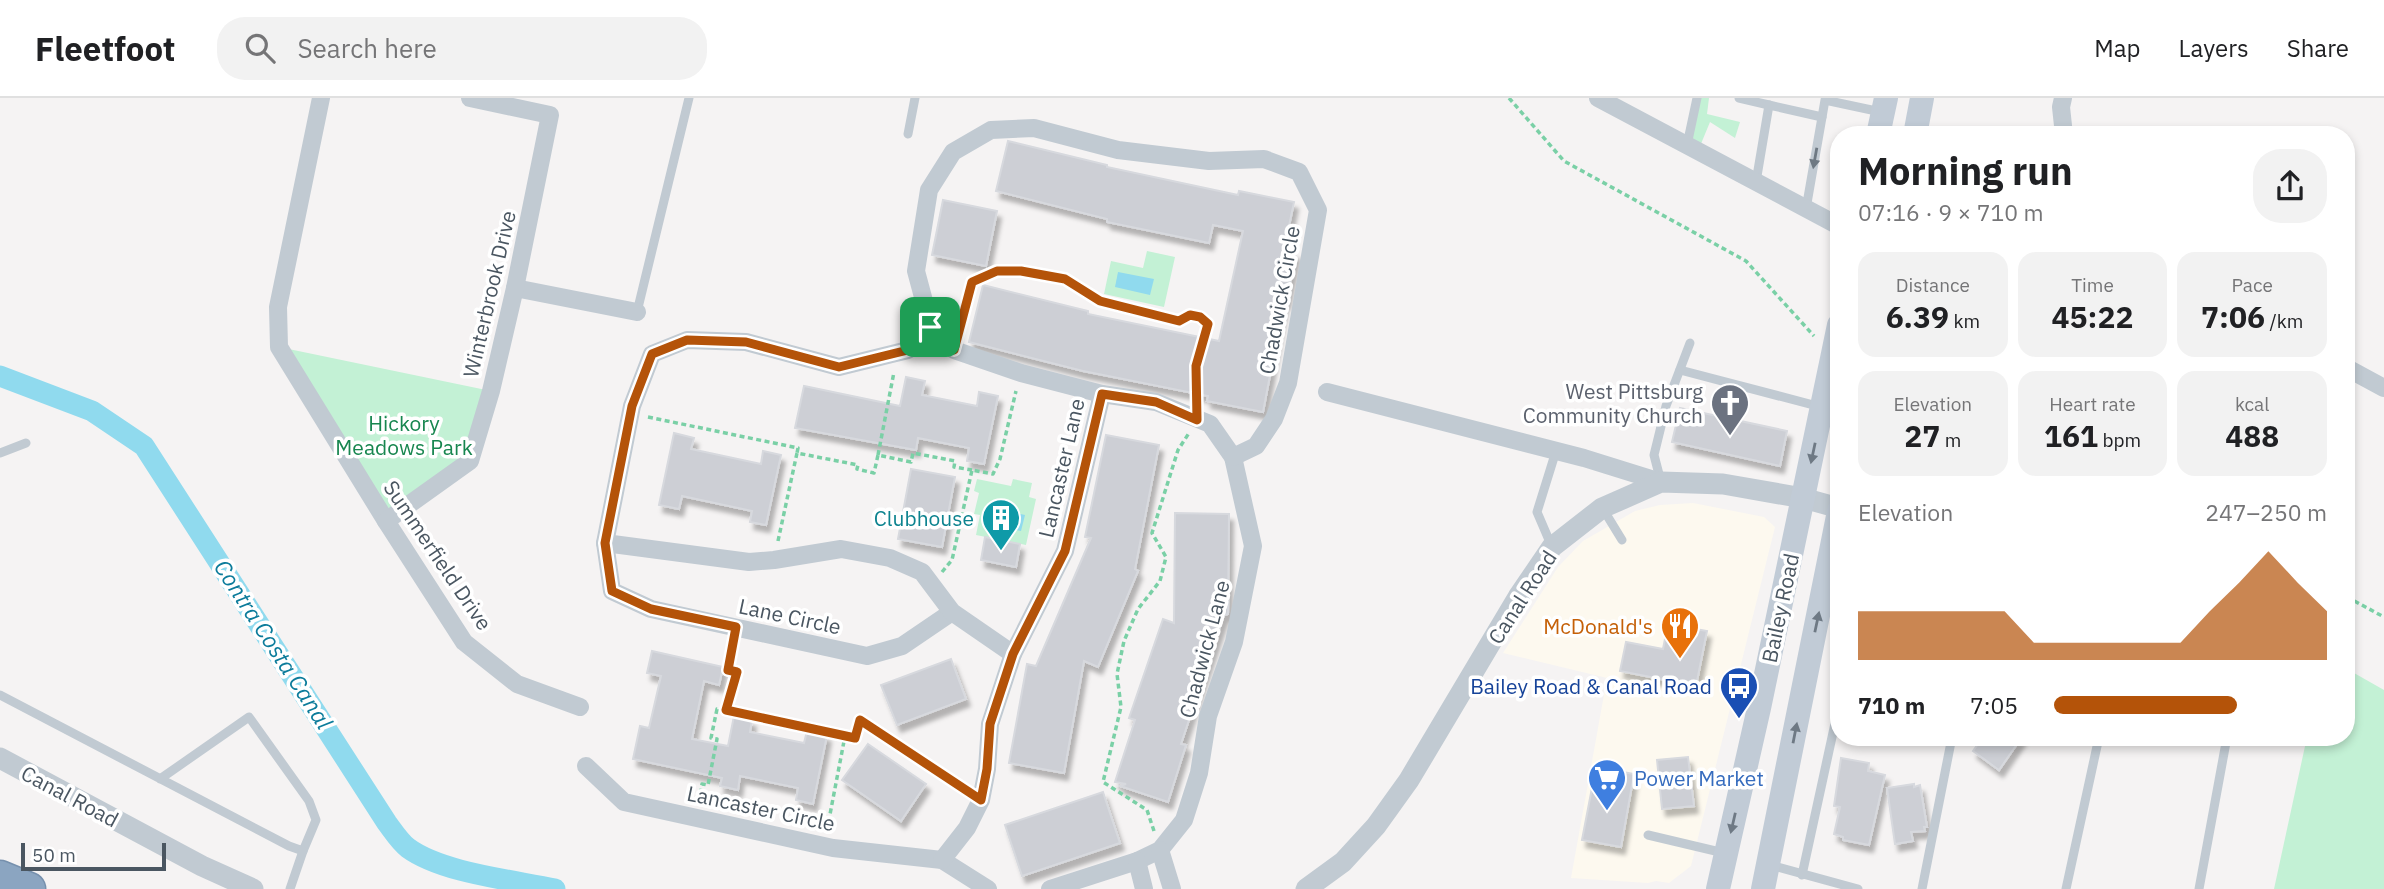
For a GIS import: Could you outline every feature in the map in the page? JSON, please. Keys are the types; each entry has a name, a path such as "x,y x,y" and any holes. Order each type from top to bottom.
{"highway":[{"path":"0,877 29,889"}],"main road":[{"path":"1917,126 1922,98"},
{"name":"Bailey Road","path":"1718,889 1830,370"},
{"name":"Bailey Road","path":"1763,889 1830,554"}],"street":[{"name":"Summerfield Drive","path":"321,98 278,307 279,347 386,522 464,642 517,684 580,707"},
{"name":"Winterbrook Drive","path":"386,522 470,461 491,391 515,288 550,115 470,98"},
{"path":"1598,98 1830,221"},
{"path":"2063,98 2063,126"},
{"name":"Chadwick Circle","path":"930,327 916,271 929,190 953,152 991,130 1034,128 1118,150 1209,161 1264,159 1299,172 1318,210 1288,383 1274,419 1256,446 1233,457"},
{"path":"515,288 637,312"},
{"path":"930,327 908,350 839,367 746,342 687,340 652,354 631,414 605,543 749,562 841,549 890,558 922,572 952,612 1013,654"},
{"name":"Chadwick Lane","path":"930,327 954,350 1021,373 1102,394 1156,402 1210,425 1233,457 1253,546 1234,642 1208,716 1199,773 1184,820 1160,850 1138,861 1050,889"},
{"path":"2355,372 2384,387"},
{"path":"1327,392 1556,451 1661,482"},
{"name":"Lancaster Lane","path":"942,859 967,828 981,800 987,769 990,724 1013,654 1065,551 1102,394"},
{"name":"Canal Road","path":"1306,889 1343,862 1376,826 1409,780 1518,597 1552,547 1602,508 1661,482 1723,484 1803,498 1830,506"},
{"name":"Lane Circle","path":"605,543 612,591 651,609 867,656 902,646 952,612"},
{"name":"Canal Road","path":"0,758 202,866 253,889"},
{"name":"Lancaster Circle","path":"586,766 624,802 824,846 942,859"},
{"path":"1160,850 1172,889"},
{"path":"942,859 988,889"},
{"path":"1138,861 1144,889"}],"lane":[{"path":"637,312 689,98"},
{"path":"908,134 915,98"},
{"path":"1687,145 1697,98"},
{"path":"1739,98 1822,117"},
{"path":"1806,209 1826,99 1882,115"},
{"path":"1756,182 1769,105"},
{"path":"1661,482 1654,455 1666,406 1690,343"},
{"path":"1680,370 1822,408"},
{"path":"0,453 26,443"},
{"path":"1552,547 1537,512 1556,451"},
{"path":"1602,508 1622,540"},
{"path":"0,695 303,851"},
{"path":"160,779 249,717 309,801 316,820 290,889"},
{"path":"1802,876 1830,746"},
{"path":"1922,889 1950,746"},
{"path":"2066,889 2097,746"},
{"path":"2199,889 2225,746"},
{"path":"1648,835 1726,853"},
{"path":"1768,865 1858,889"}],"path":[{"path":"1509,98 1564,160 1745,261 1815,336 1830,337"},
{"path":"954,350 972,282 997,271 1021,271 1065,279 1100,301 1179,321 1190,315 1200,317 1208,324 1196,366 1197,420 1178,450 1153,533 1166,557 1160,581 1138,609 1124,641 1117,674 1121,707 1103,782 1147,810 1160,850"},
{"path":"797,453 858,465 857,469 874,473 898,353"},
{"path":"878,455 911,462 913,453 955,461 954,467 993,474 1000,459 1021,373"},
{"path":"631,414 798,448 774,560"},
{"path":"931,584 952,560 972,470"},
{"path":"2355,601 2384,617"},
{"path":"726,710 737,672 728,670 736,627"},
{"path":"696,817 702,784 708,785 717,739 711,738 717,709 855,738 860,720 981,800"},
{"path":"824,846 845,736"}],"shaded area":[{"path":"1693,503 1764,517 1775,527 1691,866 1669,883 1571,878 1607,678 1503,653 1558,567 1583,541 1635,511 1660,505"}],"green space":[{"path":"1697,98 1709,98 1707,114 1740,122 1735,138 1710,122 1698,151 1687,145"},
{"path":"1147,251 1175,257 1164,307 1104,294 1111,261 1143,268"},
{"name":"Hickory Meadows Park","path":"279,347 491,391 470,461 386,521"},
{"path":"977,479 1011,486 1013,479 1032,483 1029,497 1036,499 1026,545 976,535 980,515 974,514 979,493 974,491"},
{"path":"2355,674 2384,690 2384,889 2274,889 2305,746 2355,746"}],"water":[{"path":"1118,272 1154,279 1150,295 1115,287"},
{"path":"988,507 1025,515 1021,531 985,523"}],"building":[{"path":"1008,141 1107,167 1238,195 1239,191 1294,202 1284,250 1296,253 1263,412 1207,401 1208,396 1083,371 969,342 983,285 1088,311 1088,314 1219,341 1243,231 1213,225 1209,243 1107,222 1107,219 996,191"},
{"path":"943,200 997,211 986,266 932,255"},
{"path":"906,377 925,381 922,395 977,406 979,392 998,396 984,464 967,461 969,448 918,438 916,450 795,428 804,386 900,406"},
{"name":"West Pittsburg Community Church","path":"1680,408 1787,431 1780,466 1672,442"},
{"path":"674,433 694,438 691,449 761,464 763,451 781,455 766,525 750,522 752,511 682,496 679,509 659,505"},
{"path":"1106,435 1159,445 1135,569 1138,571 1098,667 1084,661 1064,773 1009,763 1027,664 1036,666 1091,538 1085,537"},
{"path":"911,469 955,477 942,547 898,539"},
{"path":"1175,513 1229,514 1228,614 1224,615 1181,744 1186,745 1168,802 1115,782 1135,720 1129,718 1163,619 1174,623"},
{"name":"Clubhouse","path":"985,537 1020,544 1016,567 981,560"},
{"path":"1668,624 1707,631 1696,686 1620,671 1626,642 1663,649"},
{"path":"652,651 723,667 719,685 704,681 692,739 728,746 734,716 752,720 750,732 804,743 807,731 827,735 813,804 796,800 798,788 740,776 738,790 720,786 722,778 633,759 640,726 649,728 661,676 647,673"},
{"path":"951,659 966,699 897,725 881,685"},
{"path":"868,744 926,784 901,821 842,780"},
{"path":"1977,746 2016,746 1999,770 1973,751"},
{"path":"1688,757 1694,806 1662,809 1657,760"},
{"path":"1841,758 1869,763 1868,771 1885,775 1869,845 1843,840 1843,837 1834,834 1840,807 1834,806"},
{"path":"1596,767 1634,774 1621,847 1582,840"},
{"path":"1914,784 1914,787 1920,785 1927,827 1924,827 1925,831 1911,832 1913,841 1895,844 1887,788"},
{"path":"1103,792 1120,843 1022,876 1005,825"}],"waterway":[{"name":"Contra Costa Canal","path":"0,376 92,411 144,446 387,823 405,846 422,857 458,870 555,889"}],"place":[{"name":"West Pittsburg Community Church","path":"1730,437"},
{"name":"Clubhouse","path":"1001,552"},
{"name":"McDonald's","path":"1680,660"},
{"name":"Bailey Road & Canal Road","path":"1739,720"},
{"name":"Power Market","path":"1607,812"}],"route":[{"path":"997,271 1021,271 1065,279 1100,301 1179,321 1190,315 1200,317 1208,324 1196,366 1197,420 1156,402 1102,394 1065,551 1013,654 990,724 987,769 981,800 872,725 860,720 855,738 726,710 737,672 728,670 736,627 651,609 612,591 605,543 632,406 652,354 687,340 746,342 839,367 908,350 930,327 954,350 972,282 997,271"}]}
